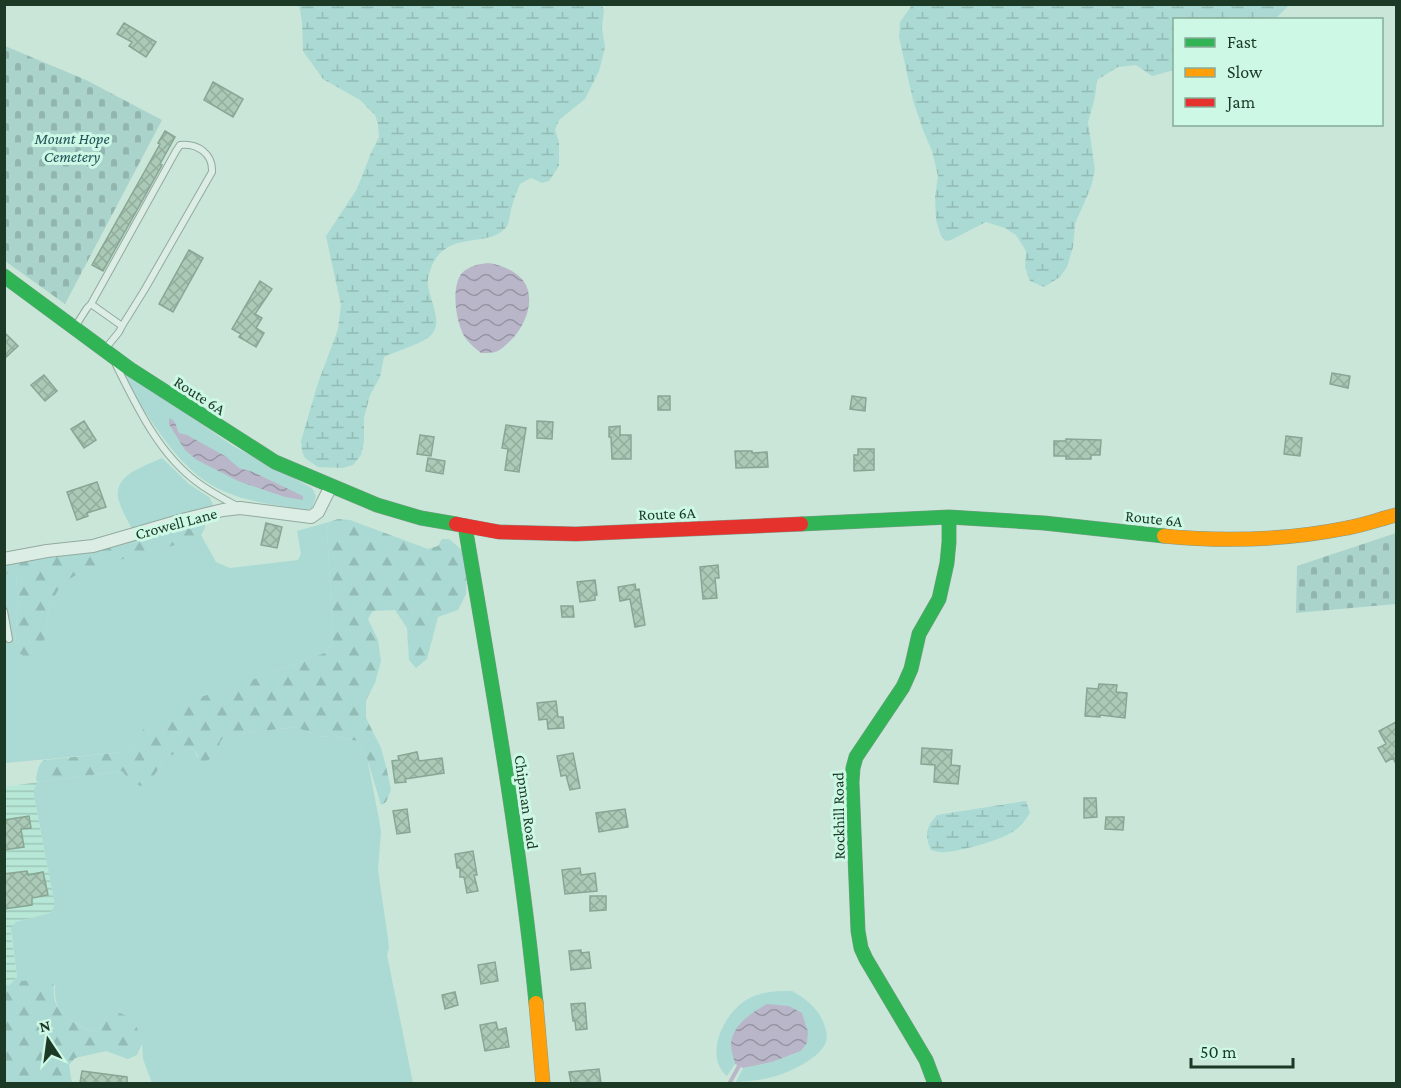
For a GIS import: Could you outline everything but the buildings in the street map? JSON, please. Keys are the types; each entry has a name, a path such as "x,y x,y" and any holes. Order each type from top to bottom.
{"main road":[{"name":"Route 6A","path":"4,276 130,369 274,462 377,505 421,518 499,532 576,534 949,517 1044,523 1186,538 1239,539 1299,536 1348,528 1396,515"},
{"name":"Rockhill Road","path":"935,1083 926,1060 861,948 858,931 852,782 856,757 903,687 911,669 919,634 939,599 947,563 949,517"},
{"name":"Chipman Road","path":"465,526 502,742 522,879 543,1083"}],"street":[{"name":"Crowell Lane","path":"4,559 93,546 223,510 240,508 311,517 318,512 331,486"}],"lane":[{"path":"75,327 91,304 180,145 188,144 203,151 210,158 212,172 108,351 129,391 167,453 197,482 240,508"},
{"path":"91,304 122,326"},
{"path":"4,611 9,639"}],"green space":[{"path":"601,4 604,10 602,28 605,47 599,71 585,99 559,120 555,130 559,142 559,166 549,181 542,183 531,178 520,184 508,224 502,231 494,236 454,245 444,250 436,258 428,279 436,317 434,331 421,342 384,357 380,377 370,395 364,418 364,442 361,455 353,465 343,468 318,467 305,458 301,441 317,386 338,329 341,305 326,236 357,189 379,137 375,115 360,100 323,79 303,51 299,5"},
{"path":"912,4 1289,5 1276,18 1173,18 1173,70 1152,76 1136,65 1118,67 1097,80 1088,122 1095,170 1091,187 1075,224 1073,247 1067,267 1060,277 1044,287 1030,281 1025,267 1026,251 1016,235 1005,228 986,222 951,240 946,241 941,236 936,220 935,197 938,176 932,151 913,100 899,37 900,22"},
{"name":"Mount Hope Cemetery","path":"5,46 86,80 162,120 65,304 5,261"},
{"path":"116,367 233,446 312,488 316,496 312,508 306,510 245,499 226,492 200,477 178,457 151,421"},
{"path":"162,458 189,484 210,498 212,508 132,529 120,504 119,486 137,469"},
{"path":"338,519 350,520 428,549 438,546 442,539 449,539 462,550 467,563 466,594 458,610 438,617 427,659 416,668 409,660 407,628 395,610 373,611 368,619 378,640 381,661 375,683 366,700 366,718 381,748 386,766 391,790 386,802 381,805 367,758 357,741 318,736 296,727 223,738 218,753 201,763 195,750 188,749 166,757 150,782 141,786 131,782 122,771 38,782 36,780 39,766 44,760 124,752 133,746 141,731 189,701 327,652 333,640 327,529 329,522"},
{"path":"198,521 205,524 201,535 179,544 89,568 62,583 50,605 44,644 37,654 25,657 18,652 15,643 18,599 16,575 13,572 5,574 5,565 76,553"},
{"path":"329,522 327,529 333,640 327,652 275,672 141,731 133,746 124,752 5,763 4,574 13,572 16,575 18,599 15,643 44,644 50,605 62,583 89,568 201,535 216,562 230,568 298,560 301,554 297,531"},
{"path":"1396,533 1396,604 1296,613 1297,566"},
{"path":"296,727 318,736 357,741 367,758 381,832 378,870 389,948 387,955 413,1083 152,1083 143,1059 142,1044 107,1016 99,1028 90,1031 68,1018 59,1009 56,1002 55,985 23,981 17,977 11,928 16,922 50,913 55,905 34,789 38,782 122,771 131,782 150,782 166,757 188,749 195,750 197,757 207,761 218,753 220,742 227,737"},
{"path":"38,782 34,789 34,796 55,905 50,913 16,922 11,934 17,977 10,985 5,986 4,787"},
{"path":"1026,801 1030,813 1019,827 1008,834 961,850 943,852 931,850 927,840 927,831 937,815"},
{"path":"17,977 23,981 50,978 54,985 54,997 59,1009 68,1018 90,1031 99,1028 107,1016 117,1012 129,1017 137,1028 142,1044 137,1055 128,1059 106,1051 75,1058 69,1065 72,1083 5,1083 5,986 10,985"},
{"path":"792,991 811,1004 822,1019 827,1035 822,1048 809,1060 783,1074 760,1080 736,1082 743,1068 772,1062 801,1051 807,1043 731,1044 735,1064 727,1076 720,1067 717,1045 720,1033 733,1012 750,998 760,994"}],"water":[{"path":"488,263 506,268 521,278 526,285 529,300 526,317 513,338 498,351 481,353 463,334 457,317 455,297 458,279 462,273 471,267"},
{"path":"169,418 174,422 179,433 225,456 239,468 253,472 303,496 303,500 285,497 238,481 197,460 185,450 169,424"},
{"path":"767,1004 789,1006 802,1013 808,1032 807,1043 801,1051 772,1062 743,1068 735,1064 731,1047 732,1038 743,1020"}],"waterway":[{"path":"729,1084 739,1066"}],"traffic: fast":[{"path":"4,276 130,369 275,462 377,505 421,518 456,524"},
{"path":"801,524 949,517 1044,523 1164,536"},
{"path":"935,1084 926,1060 861,948 858,931 852,782 856,757 903,687 911,669 919,634 939,599 947,563 949,517"},
{"path":"465,526 514,823 536,1003"}],"traffic: slow":[{"path":"1164,536 1232,539 1302,535 1347,528 1396,515"},
{"path":"536,1003 543,1084"}],"traffic: jam":[{"path":"456,524 499,532 576,534 801,524"}]}
